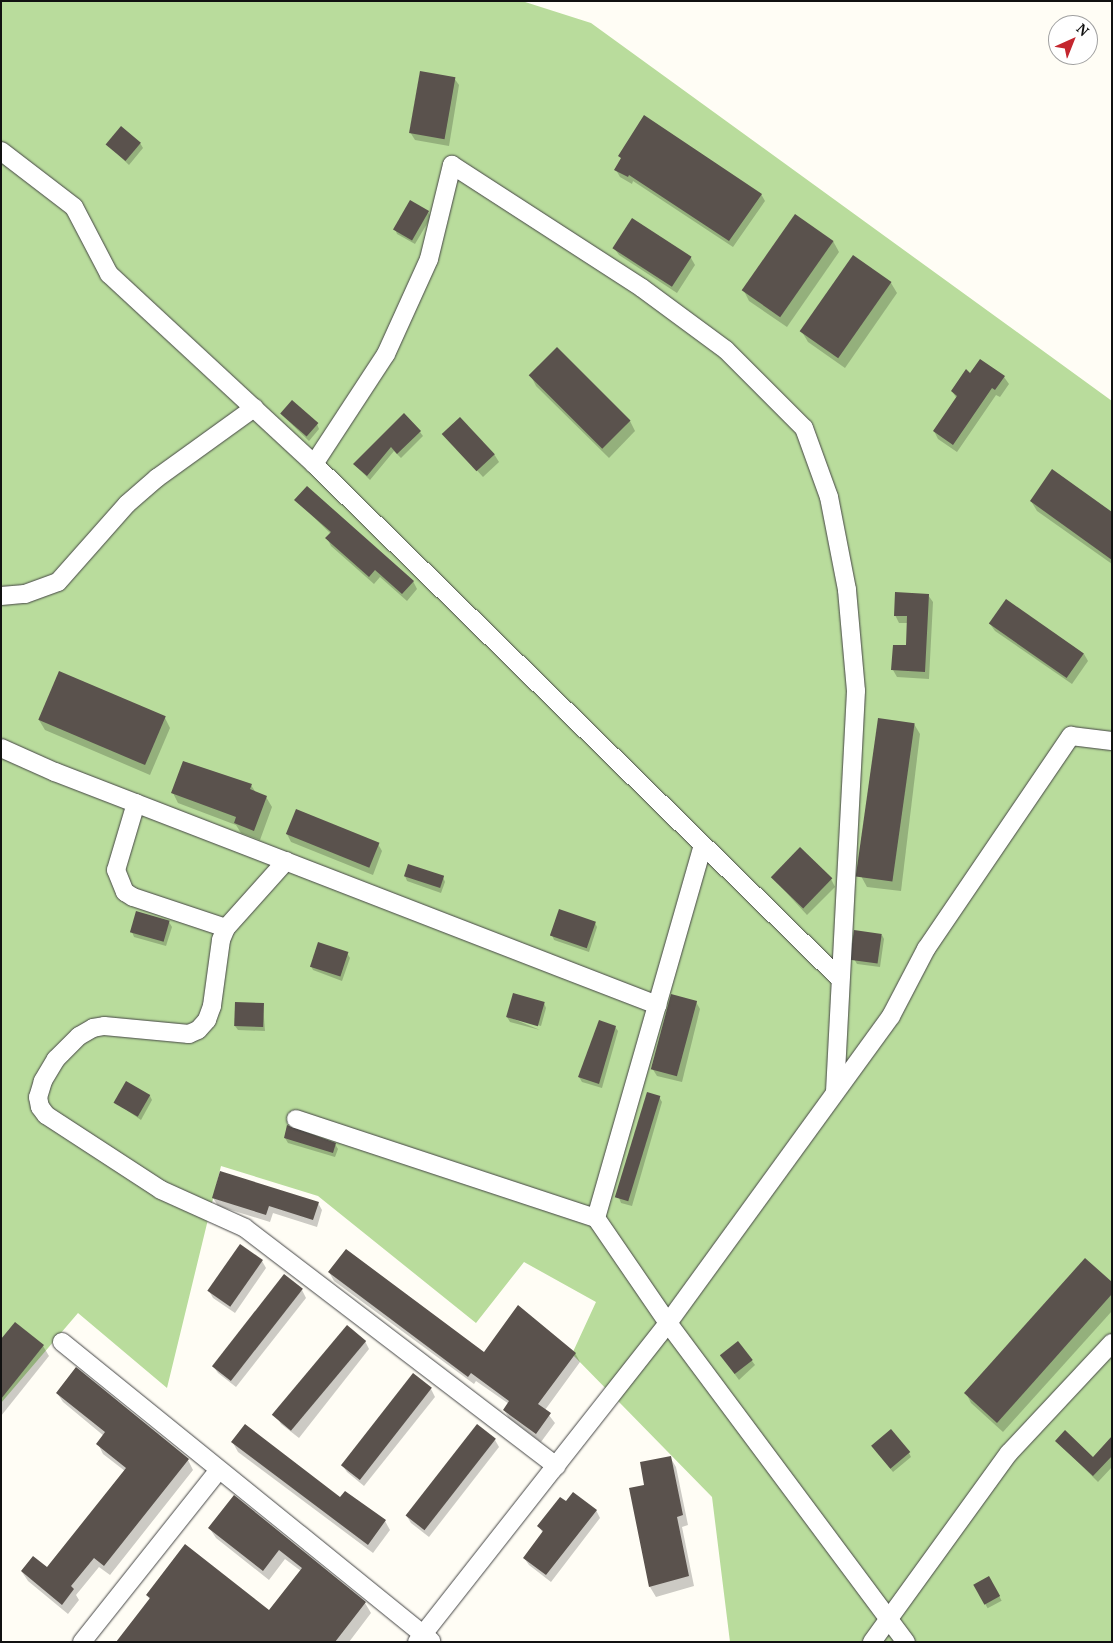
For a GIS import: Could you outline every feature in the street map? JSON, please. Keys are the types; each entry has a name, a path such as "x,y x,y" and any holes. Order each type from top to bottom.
{"lane":[{"path":"1,151 74,207 110,274 314,464 838,978"},
{"path":"314,464 386,354 428,259 452,165 642,288 726,350 804,428 829,497 845,580 856,691 838,978 835,1092"},
{"path":"1,596 25,594 58,582 127,504 164,472 254,408"},
{"path":"62,1342 424,1639 668,1323 891,1016 926,949 1070,736 1112,740"},
{"path":"1,748 136,803 657,1005"},
{"path":"136,803 116,870 126,892 133,897 226,928"},
{"path":"596,1218 704,846"},
{"path":"286,861 226,928 221,940 212,1006 207,1020 198,1030 189,1034 104,1026 93,1028 79,1036 56,1059 43,1081 38,1097 40,1107 46,1115 161,1190 245,1228 556,1466"},
{"path":"296,1118 596,1218 668,1323 906,1642"},
{"path":"872,1642 1009,1452 1112,1343"},
{"path":"82,1642 218,1471"}],"green space":[{"path":"1,1 522,1 591,23 1112,401 1112,1642 730,1642 712,1497 572,1354 596,1302 524,1262 476,1323 318,1196 221,1166 167,1388 78,1313 1,1403"}],"building":[{"path":"420,71 455,77 445,139 409,133"},
{"path":"644,115 762,194 729,241 629,175 628,177 614,170 621,158 618,156"},
{"path":"121,126 141,143 125,161 106,144"},
{"path":"410,200 429,211 412,240 393,229"},
{"path":"795,214 834,241 780,317 742,290"},
{"path":"632,218 692,257 672,287 612,248"},
{"path":"853,255 892,282 838,358 800,331"},
{"path":"557,347 631,421 602,449 529,375"},
{"path":"980,359 1005,376 995,390 992,388 953,445 933,431 957,396 951,391 966,369 970,373"},
{"path":"292,400 318,423 307,437 280,414"},
{"path":"404,413 421,431 397,454 391,447 367,476 353,464"},
{"path":"460,417 495,454 476,471 442,434"},
{"path":"1052,469 1112,512 1112,560 1030,501"},
{"path":"307,486 414,581 402,594 375,570 369,577 325,538 331,532 294,500"},
{"path":"895,592 929,594 925,672 891,670 893,645 906,645 907,616 894,616"},
{"path":"1006,599 1084,653 1067,678 989,624"},
{"path":"59,671 166,716 145,765 38,720"},
{"path":"878,718 915,723 892,882 856,876"},
{"path":"183,761 252,784 250,789 267,796 254,831 234,823 236,817 171,793"},
{"path":"296,809 379,843 369,868 286,834"},
{"path":"800,847 832,878 803,908 771,877"},
{"path":"408,864 444,876 440,888 404,876"},
{"path":"559,909 596,922 587,948 550,935"},
{"path":"136,911 170,921 164,942 130,932"},
{"path":"854,930 882,934 878,964 850,960"},
{"path":"318,942 348,952 340,977 310,967"},
{"path":"513,993 545,1002 538,1026 506,1017"},
{"path":"671,994 697,1001 677,1076 651,1069"},
{"path":"235,1002 264,1003 263,1027 234,1026"},
{"path":"599,1020 616,1026 599,1084 578,1077"},
{"path":"126,1081 150,1095 138,1117 114,1103"},
{"path":"647,1092 660,1096 628,1201 615,1197"},
{"path":"287,1125 336,1143 333,1153 284,1138"},
{"path":"220,1171 319,1202 313,1220 269,1206 266,1215 212,1198"},
{"path":"240,1244 263,1260 230,1307 207,1291"},
{"path":"346,1249 484,1352 518,1305 576,1353 538,1404 551,1413 536,1434 503,1410 509,1401 471,1373 468,1377 328,1272"},
{"path":"1085,1258 1112,1282 1112,1294 997,1423 964,1393"},
{"path":"284,1274 303,1289 231,1381 212,1366"},
{"path":"15,1322 44,1345 1,1399 1,1339"},
{"path":"347,1325 366,1341 291,1431 272,1415"},
{"path":"738,1341 753,1360 735,1374 720,1355"},
{"path":"76,1367 189,1459 104,1566 94,1558 71,1586 74,1589 62,1605 21,1571 33,1556 47,1567 126,1468 96,1444 105,1432 56,1393"},
{"path":"413,1373 432,1388 360,1480 341,1465"},
{"path":"245,1424 340,1497 345,1491 386,1520 368,1545 231,1442"},
{"path":"477,1424 496,1439 424,1530 406,1515"},
{"path":"891,1429 910,1452 890,1469 871,1446"},
{"path":"1065,1430 1093,1457 1112,1436 1112,1456 1093,1476 1055,1441"},
{"path":"671,1456 683,1515 677,1517 689,1576 649,1587 629,1488 644,1485 640,1462"},
{"path":"573,1492 597,1510 546,1575 523,1558 543,1531 537,1526 560,1497 566,1501"},
{"path":"234,1495 366,1602 335,1642 116,1642 150,1598 146,1595 185,1544 269,1610 302,1568 279,1550 263,1571 208,1528"},
{"path":"989,1576 1000,1596 984,1605 973,1585"}]}
